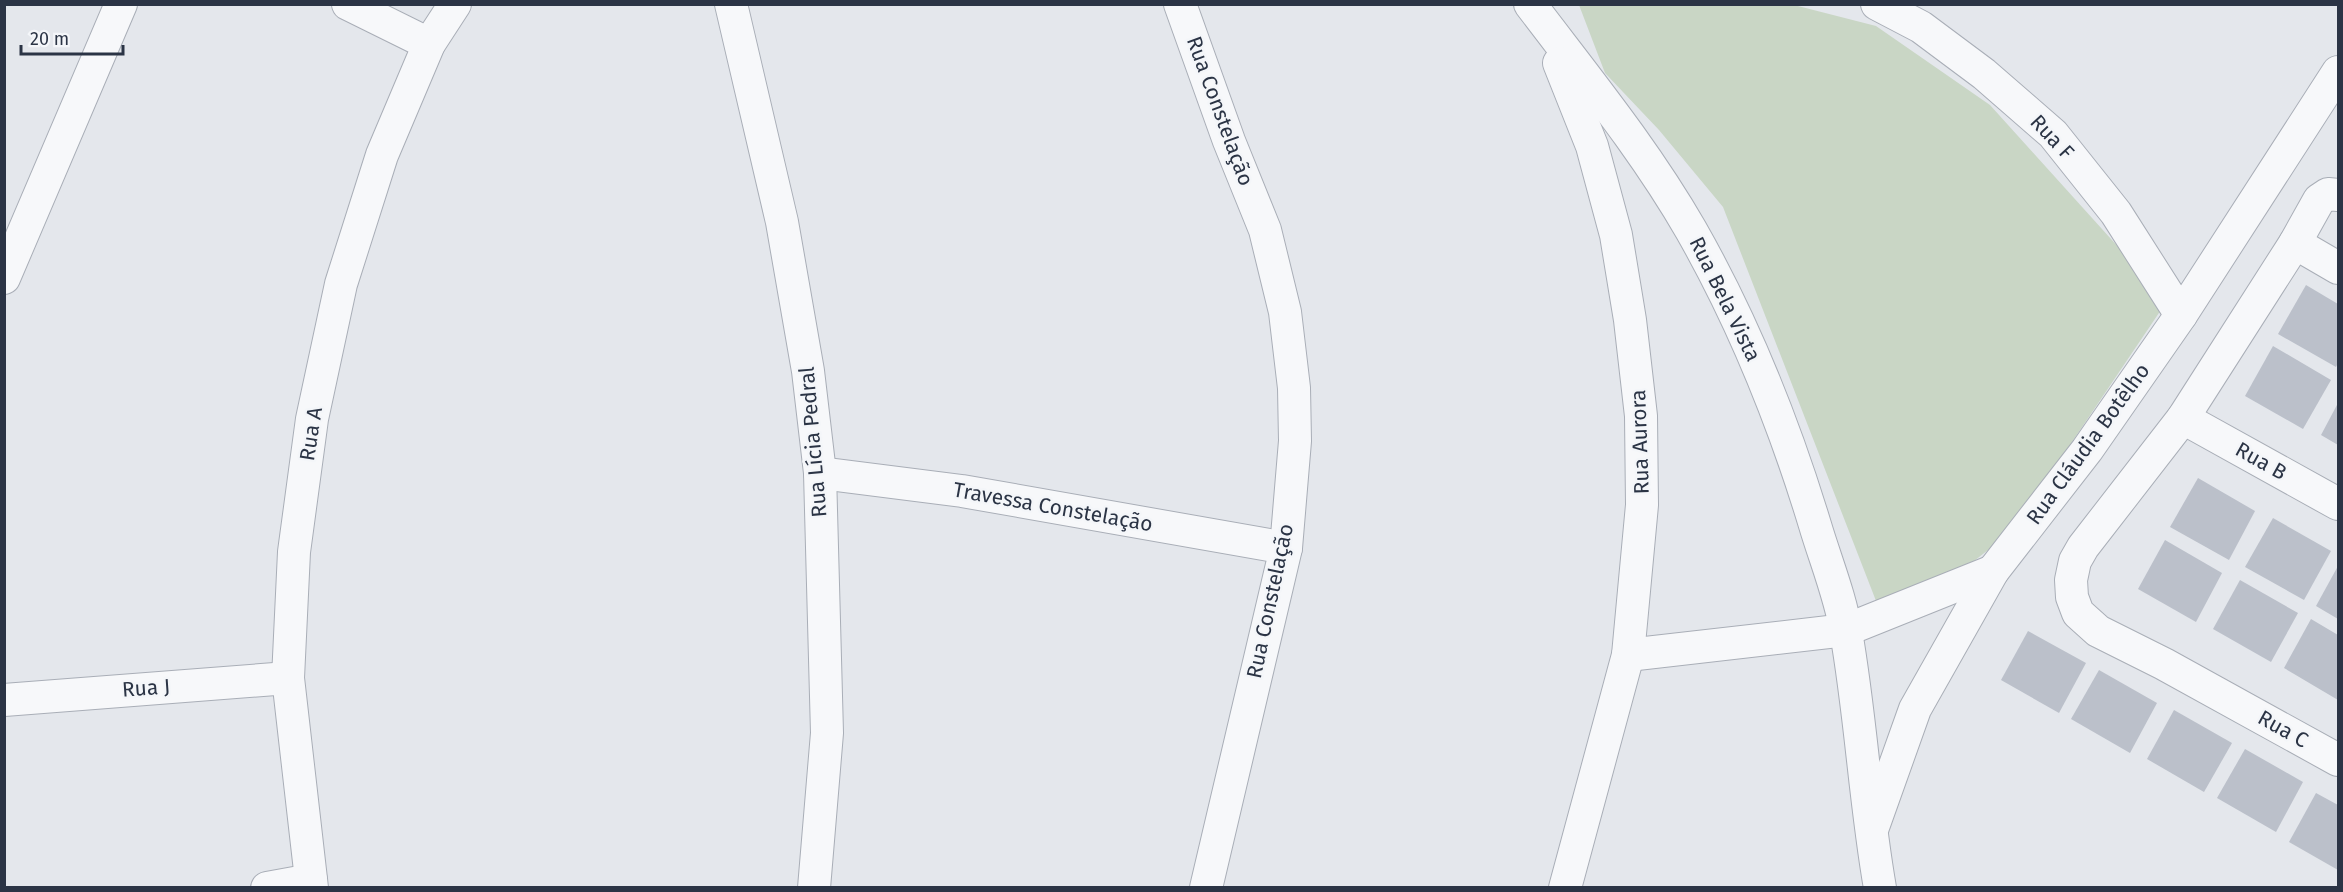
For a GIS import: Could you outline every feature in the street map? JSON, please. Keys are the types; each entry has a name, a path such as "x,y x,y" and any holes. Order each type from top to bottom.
{"street":[{"path":"4,278 121,4"},
{"path":"348,4 429,44"},
{"name":"Rua A","path":"311,884 288,678 294,552 310,430 341,284 382,155 429,44 454,4"},
{"name":"Rua Lícia Pedral","path":"731,4 782,222 808,371 820,473 827,733 814,888"},
{"name":"Rua Constelação","path":"1180,4 1229,141 1264,230 1285,312 1294,388 1295,441 1286,548 1216,885"},
{"name":"Rua Bela Vista","path":"1530,4 1639,149 1690,229 1731,306 1762,376 1799,472 1846,630 1870,833"},
{"name":"Rua Aurora","path":"1530,4 1556,56 1592,146 1616,235 1630,320 1641,417 1642,505 1628,655 1565,888"},
{"name":"Rua F","path":"1877,4 1921,27 1984,74 2053,134 2116,213 2181,315"},
{"name":"Rua Cláudia Botêlho","path":"1870,833 1915,709 1993,571 2087,450 2181,315 2338,72"},
{"name":"Rua C","path":"2335,195 2328,194 2319,200 2295,243 2183,418 2083,547 2075,561 2071,580 2072,597 2078,613 2098,631 2338,760"},
{"path":"2295,243 2338,268"},
{"name":"Rua B","path":"2183,418 2338,504"},
{"name":"Travessa Constelação","path":"820,473 974,493 1286,548"},
{"path":"1628,655 1846,630 1993,571"},
{"name":"Rua J","path":"4,700 288,678"},
{"path":"1870,833 1880,888"},
{"path":"267,888 311,884"}],"green space":[{"path":"1579,5 1794,5 1876,26 1990,105 2167,301 2012,531 1969,565 1878,606 1723,207 1659,130 1605,73"}],"building":[{"path":"2306,285 2338,304 2338,363 2336,367 2278,334"},
{"path":"2273,346 2331,380 2303,429 2245,396"},
{"path":"2338,403 2338,445 2321,435"},
{"path":"2198,478 2255,511 2229,560 2170,527"},
{"path":"2273,518 2331,551 2304,600 2245,567"},
{"path":"2165,540 2222,573 2196,622 2138,589"},
{"path":"2338,566 2338,619 2316,606"},
{"path":"2240,580 2298,613 2271,662 2213,629"},
{"path":"2311,619 2338,635 2338,700 2284,668"},
{"path":"2028,631 2086,663 2059,713 2001,680"},
{"path":"2099,670 2157,703 2130,753 2071,719"},
{"path":"2174,710 2232,743 2204,792 2147,759"},
{"path":"2245,749 2303,782 2276,832 2217,798"},
{"path":"2316,793 2338,805 2338,870 2289,842"}]}
